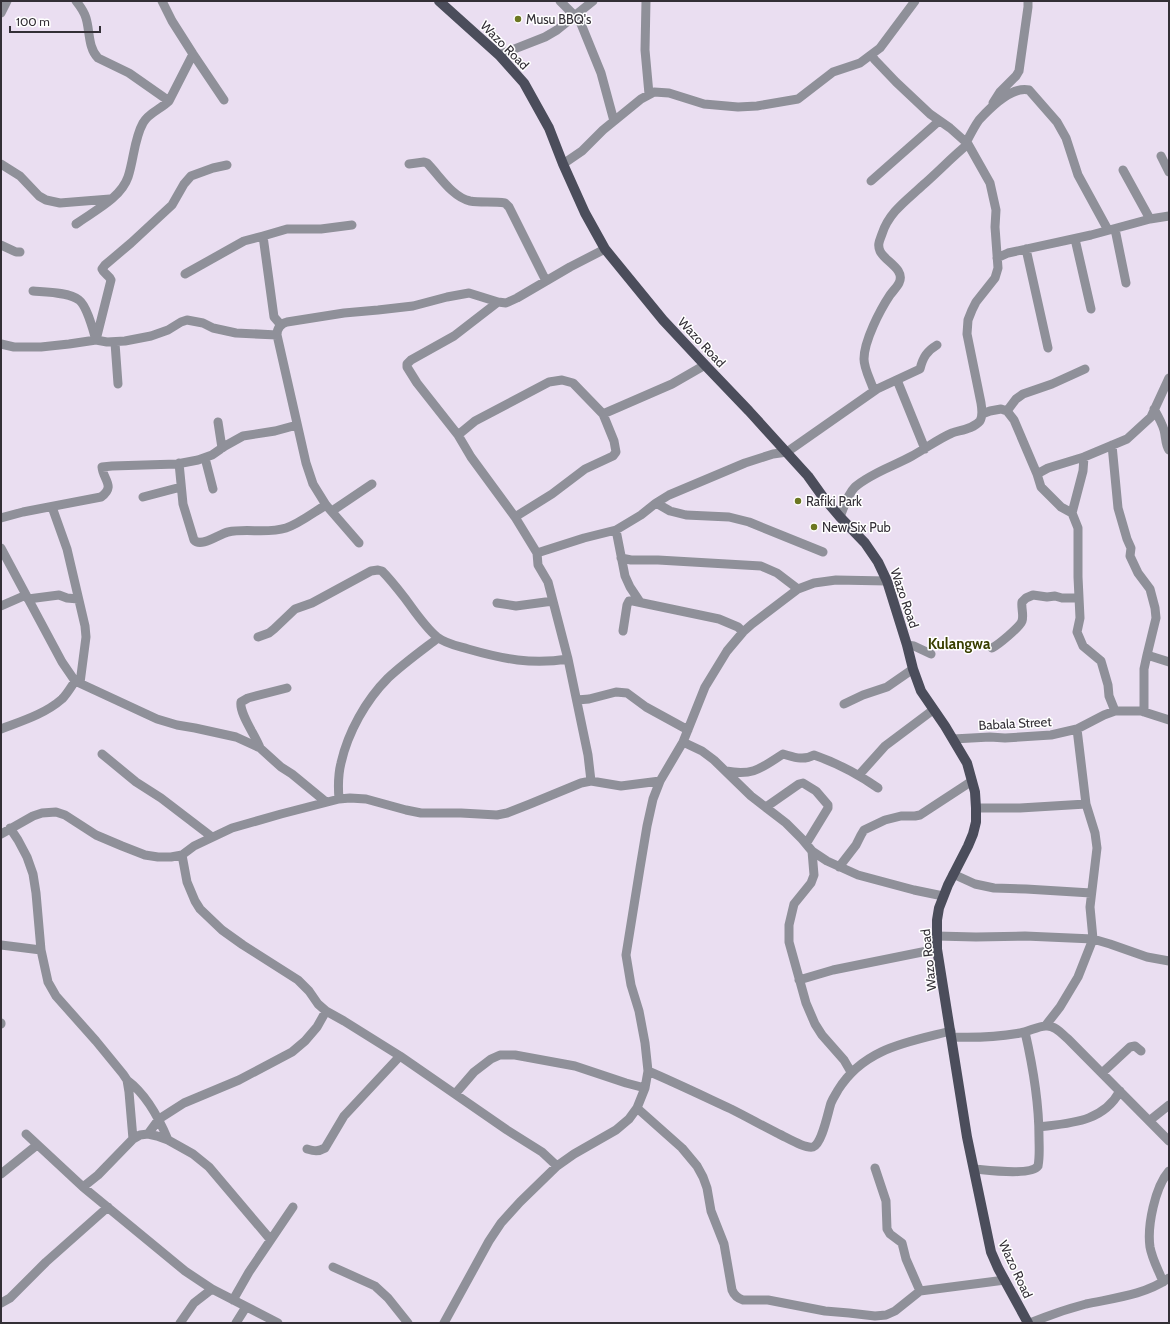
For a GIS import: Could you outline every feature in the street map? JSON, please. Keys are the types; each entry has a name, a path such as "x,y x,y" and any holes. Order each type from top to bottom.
{"main road":[{"name":"Wazo Road","path":"439,1 500,55 524,83 549,128 584,213 605,249 663,320 808,476 840,517 865,542 878,562 886,581 921,691 967,763 975,792 976,822 968,846 943,896 937,920 937,949 959,1088 991,1252 1029,1323"}],"street":[{"path":"1,13 7,1"},
{"path":"76,1 86,16 91,47 95,55 98,58 129,73 169,101"},
{"path":"162,1 172,21 224,100"},
{"path":"560,1 576,15 601,73 614,121"},
{"path":"500,55 546,37 593,1"},
{"path":"646,1 645,50 649,94"},
{"path":"563,164 582,151 603,130 649,94 660,92 669,93 704,104 738,106 757,106 798,99 833,72 860,63 880,48 915,1"},
{"path":"992,108 1000,92 1019,71 1028,1"},
{"path":"76,224 116,196 125,185 143,122 148,116 164,107 169,101 193,54"},
{"path":"840,517 849,495 855,488 867,479 925,449 951,433 967,429 981,420 982,414 967,334 968,320 974,306 995,278 998,268 995,227 996,210 990,183 967,143 930,114 896,82 871,55"},
{"path":"1019,71 1029,90 1056,122 1066,138 1078,175 1112,229 1126,282"},
{"path":"874,391 864,361 868,339 883,308 900,280 900,275 896,268 880,252 878,243 883,230 901,204 967,143 978,121 1005,96 1024,89 1029,90"},
{"path":"871,181 939,120"},
{"path":"1161,156 1169,172"},
{"path":"409,164 427,163 444,183 469,201 505,203 509,207 546,281"},
{"path":"1,164 20,176 39,196 46,200 60,203 111,199"},
{"path":"96,340 111,280 110,276 102,269 172,205 184,184 191,176 213,168 227,165"},
{"path":"1123,170 1150,219"},
{"path":"997,258 1150,219 1169,216"},
{"path":"185,274 244,241 287,229 320,229 352,225"},
{"path":"263,236 274,317 280,325"},
{"path":"1075,239 1090,309"},
{"path":"1,245 16,252 20,252"},
{"path":"359,543 329,508 313,484 306,463 277,334 280,325 287,322 338,314 413,306 469,293 498,302 506,302 517,298 605,249"},
{"path":"1026,250 1048,348"},
{"path":"33,291 68,295 78,299 86,311 96,340"},
{"path":"498,302 454,336 411,360 407,364 407,367 417,383 458,435 515,517 537,553 538,565 548,582 568,659 588,755 591,781"},
{"path":"1,344 14,347 41,346 96,340 115,343 152,336 187,320 203,323 213,328 236,333 277,334"},
{"path":"115,343 118,384"},
{"path":"537,553 584,538 616,530 642,515 656,503 669,495 744,463 773,454 787,452 874,391 920,369 925,356 937,345"},
{"path":"603,414 672,384 705,365"},
{"path":"1007,411 1016,398 1085,370"},
{"path":"1038,474 1048,468 1084,457 1127,439 1151,417 1169,378"},
{"path":"458,435 475,421 549,382 562,380 573,383 603,414 614,441 616,452 613,456 585,469 552,494 515,517"},
{"path":"897,380 925,449"},
{"path":"982,414 1001,409 1007,411 1014,420 1038,474 1041,488 1061,507 1072,513"},
{"path":"1154,409 1162,425 1169,450"},
{"path":"218,422 222,448"},
{"path":"1,518 23,512 98,498 104,495 109,486 102,467 179,463 198,460 212,455 243,436 275,431 298,425"},
{"path":"1112,445 1118,508 1127,540 1131,548 1130,556 1138,573 1150,588 1155,608 1156,618 1144,669 1144,712"},
{"path":"1084,457 1083,471 1072,513 1078,528 1080,618 1077,632 1078,638 1083,646 1101,661 1115,711"},
{"path":"205,458 213,489"},
{"path":"179,463 184,504 194,540 202,543 227,532 286,528 329,508 372,484"},
{"path":"143,497 181,487"},
{"path":"656,503 670,511 686,516 729,517 749,522 823,552"},
{"path":"1,729 26,720 48,709 63,698 78,682 86,637 85,626 66,549 52,507"},
{"path":"616,530 624,576 640,602"},
{"path":"1,548 62,662 78,682 137,711 157,719 236,738 260,748 281,767 326,802"},
{"path":"621,558 631,560 658,560 761,566 777,573 798,590"},
{"path":"258,637 269,633 296,609 312,603 371,571 378,570 382,571 402,594 424,624 438,638 450,644 484,654 520,661 549,662 568,659"},
{"path":"444,1323 489,1241 501,1223 557,1166 574,1154 616,1130 630,1119 637,1108 645,1088 648,1071 639,1011 631,985 626,955 647,826 660,781 684,742 706,687 727,650 752,624 798,590 814,583 836,580 886,581"},
{"path":"1,606 27,597 59,595 67,598 78,599"},
{"path":"992,648 1003,641 1021,623 1022,602 1030,596 1039,595 1047,597 1055,596 1079,598"},
{"path":"496,603 516,606 553,601"},
{"path":"623,631 627,605 629,601 633,601 719,619 738,627 744,632"},
{"path":"339,799 338,783 341,763 349,738 365,707 387,679 400,667 438,638"},
{"path":"907,645 914,646 931,654"},
{"path":"1147,655 1169,662"},
{"path":"844,704 887,686 913,669"},
{"path":"260,748 256,737 247,722 241,706 242,702 248,698 287,688"},
{"path":"576,700 590,699 616,692 628,693 646,707 688,730"},
{"path":"859,775 885,746 933,710"},
{"name":"Babala Street","path":"953,739 1051,735 1077,729 1115,711 1144,712 1169,720"},
{"path":"648,1071 732,1109 773,1131 808,1147 813,1147 817,1144 821,1136 832,1101 839,1088 851,1072 882,1051 901,1043 951,1034 968,1038 988,1037 1025,1032 1046,1025 1054,1016 1075,982 1093,939 1090,914 1091,893 1097,848 1096,833 1086,804 1077,729"},
{"path":"684,742 702,751 726,771 751,796 786,823 809,848 839,867 858,875 943,896"},
{"path":"102,754 136,782 161,798 212,837"},
{"path":"726,771 738,773 755,771 783,754 808,758 814,755 835,763 859,775 878,788"},
{"path":"1,834 33,816 42,813 56,812 65,815 96,835 145,855 158,857 182,855 194,846 232,828 339,799 350,798 366,800 421,813 497,815 507,813 530,804 581,782 591,781 621,786 660,781"},
{"path":"839,867 856,845 864,830 890,818 920,815 972,781"},
{"path":"766,808 799,784 803,783 816,792 828,805 828,808 809,848 814,875 811,883 794,904 789,925 789,942 806,1003 815,1024 822,1035 844,1060 851,1072"},
{"path":"976,808 1020,808 1086,804"},
{"path":"10,828 27,857 33,874 42,950 48,982 56,996 96,1041 127,1080 139,1090 160,1119 168,1140"},
{"path":"182,855 190,892 200,909 210,920 233,938 298,980 309,990 318,1004 326,1011 400,1056 507,1130 542,1152 557,1166"},
{"path":"954,874 975,884 994,888 1026,888 1091,893"},
{"path":"936,936 1025,936 1093,939 1143,956 1169,961"},
{"path":"1,945 42,950"},
{"path":"799,980 833,970 937,949"},
{"path":"148,1134 160,1119 184,1103 239,1080 292,1052 313,1032 326,1011"},
{"path":"1046,1025 1058,1030 1169,1141"},
{"path":"974,1169 1007,1171 1031,1170 1036,1168 1039,1160 1039,1127 1034,1071 1025,1032"},
{"path":"1102,1073 1130,1047 1135,1046 1141,1051"},
{"path":"455,1094 474,1072 491,1059 500,1055 515,1055 575,1066 645,1088"},
{"path":"307,1149 315,1152 321,1151 325,1148 344,1116 400,1056"},
{"path":"127,1080 133,1139"},
{"path":"1039,1127 1090,1118 1108,1107 1115,1100 1120,1091"},
{"path":"1149,1121 1169,1105"},
{"path":"637,1108 682,1148 697,1166 707,1188 711,1211 724,1244 732,1290 739,1298 743,1300 768,1300 825,1311 875,1316 886,1315 895,1311 920,1291 1005,1280"},
{"path":"26,1134 83,1187 185,1271 212,1289 278,1323"},
{"path":"83,1187 98,1175 133,1139 140,1135 148,1134 168,1140 193,1154 209,1167 270,1239"},
{"path":"1,1174 37,1145"},
{"path":"875,1168 886,1201 887,1229 890,1234 902,1243 906,1258 920,1291"},
{"path":"1029,1323 1056,1312 1148,1289 1166,1280 1150,1248 1150,1228 1154,1204 1159,1189 1165,1175 1169,1171"},
{"path":"1,1303 10,1298 46,1262 108,1207"},
{"path":"233,1300 270,1239 293,1207"},
{"path":"333,1267 375,1286 388,1298 408,1323"},
{"path":"180,1323 194,1304 212,1289"},
{"path":"236,1323 246,1307"}],"place":[{"name":"Musu BBQ's","path":"518,19"},
{"name":"Rafiki Park","path":"798,501"},
{"name":"New Six Pub","path":"814,527"}],"district":[{"name":"Kulangwa","path":"959,644"}]}
